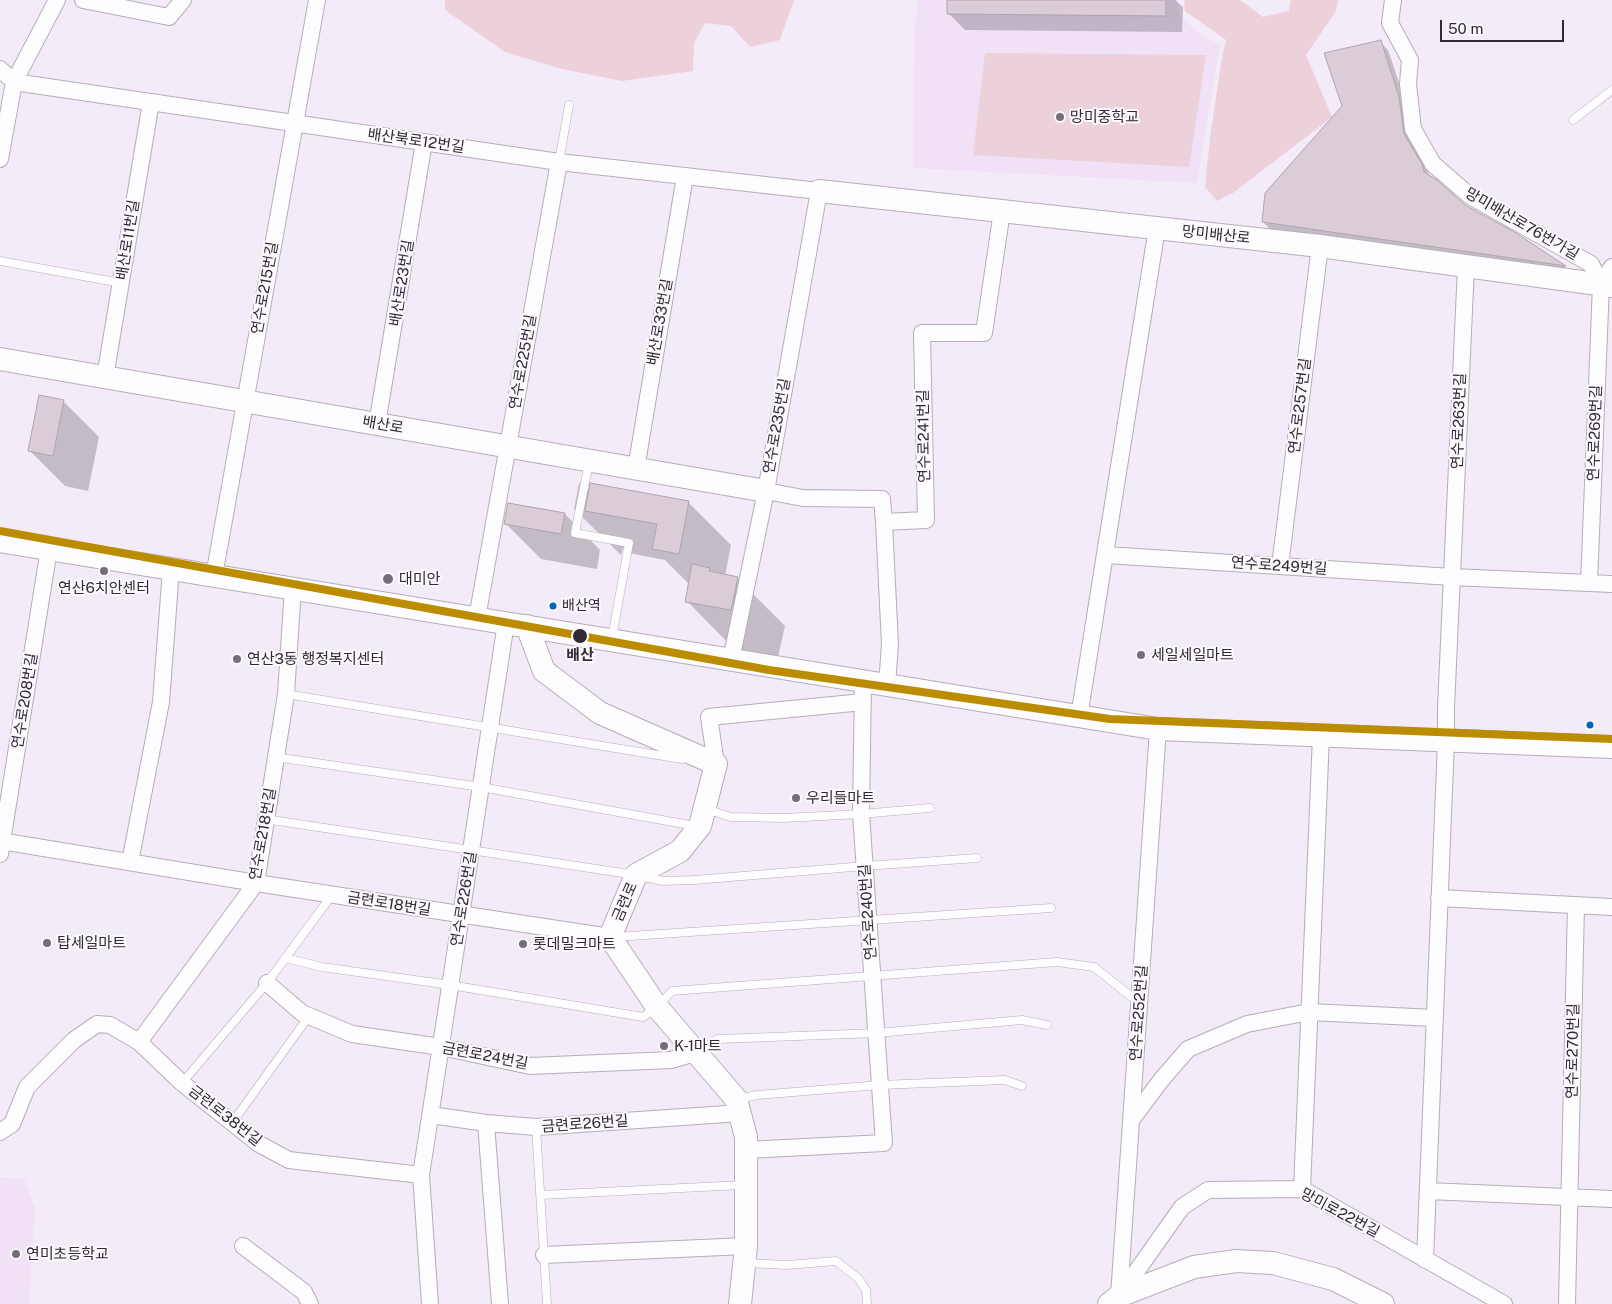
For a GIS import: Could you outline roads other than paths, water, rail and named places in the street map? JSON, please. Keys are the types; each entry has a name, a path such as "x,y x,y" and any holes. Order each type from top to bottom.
{"street":[{"path":"0,159 14,82 57,0"},
{"path":"83,0 169,17 182,0"},
{"name":"연수로215번길","path":"214,576 317,0"},
{"name":"망미배산로76번가길","path":"1393,0 1390,23 1410,60 1408,84 1413,129 1433,164 1470,196 1591,264 1608,279"},
{"path":"0,69 14,82"},
{"name":"배산북로12번길","path":"14,82 558,162 818,190"},
{"name":"배산로11번길","path":"105,377 151,102"},
{"name":"배산로23번길","path":"378,424 424,142"},
{"name":"연수로225번길","path":"477,618 558,162"},
{"name":"배산로33번길","path":"636,469 685,176"},
{"name":"망미배산로","path":"818,190 1320,246 1466,266 1608,279"},
{"name":"연수로235번길","path":"731,660 766,491 818,190"},
{"name":"연수로241번길","path":"884,522 926,520 922,333 984,332 1002,211"},
{"path":"1079,717 1157,228"},
{"name":"연수로257번길","path":"1280,566 1320,246"},
{"name":"연수로263번길","path":"1425,1260 1446,708 1466,266"},
{"name":"연수로269번길","path":"1589,583 1608,279"},
{"name":"배산로","path":"0,359 766,491"},
{"path":"766,491 803,498 882,499 890,645 887,685"},
{"path":"0,541 731,660 863,692"},
{"name":"연수로208번길","path":"1,845 49,549"},
{"name":"연수로249번길","path":"1106,555 1452,577"},
{"path":"130,862 161,702 171,568"},
{"path":"1452,577 1612,584"},
{"name":"연수로218번길","path":"138,1042 256,884 286,694 294,588"},
{"path":"516,625 544,671 600,714 716,764"},
{"name":"연수로226번길","path":"421,1176 490,727 516,625"},
{"path":"716,764 709,717 820,705 887,685 1158,730 1612,747"},
{"name":"연수로240번길","path":"746,1150 884,1143 861,814 863,692"},
{"name":"연수로252번길","path":"1114,1300 1132,1119 1158,730"},
{"path":"1302,1189 1321,736"},
{"name":"금련로","path":"716,764 702,818 680,851 636,875 610,937 657,1007 738,1106"},
{"name":"금련로18번길","path":"1,845 130,862 256,884 610,937"},
{"path":"1439,898 1612,907"},
{"name":"연수로270번길","path":"1567,1304 1576,905"},
{"name":"금련로24번길","path":"267,983 302,1013 352,1034 441,1047 530,1066 671,1060 695,1053"},
{"path":"1132,1119 1162,1079 1188,1049 1247,1024 1309,1012 1435,1018"},
{"name":"금련로38번길","path":"0,1132 12,1124 27,1087 74,1040 97,1024 110,1025 138,1042 182,1083 259,1144 289,1160 421,1176"},
{"path":"738,1106 746,1137 745,1255 740,1304"},
{"name":"금련로26번길","path":"431,1115 486,1123 536,1127 738,1106"},
{"path":"486,1123 500,1304"},
{"path":"421,1176 430,1304"},
{"name":"망미로22번길","path":"1114,1300 1182,1207 1208,1190 1302,1189 1504,1304"},
{"path":"1428,1191 1612,1200"},
{"path":"243,1246 304,1292 310,1304"},
{"path":"544,1255 745,1255"},
{"path":"1114,1300 1194,1267 1236,1261 1273,1263 1324,1276 1383,1304"}],"lane":[{"path":"1573,120 1612,90"},
{"name":"연수로225번길","path":"558,162 569,105"},
{"path":"0,261 121,283"},
{"path":"589,461 575,534 629,543 611,640"},
{"path":"286,694 716,764"},
{"path":"276,757 702,818 784,818 930,808"},
{"path":"265,819 636,875 663,881 977,858"},
{"path":"182,1083 267,983 332,895"},
{"path":"610,937 1052,908"},
{"path":"286,958 322,967 450,985 643,1017 657,1007 672,991 1057,962 1094,967 1140,1003"},
{"path":"232,1123 308,1016"},
{"path":"695,1053 718,1039 877,1033 1022,1020 1047,1025"},
{"path":"738,1106 757,1095 880,1086 1005,1080 1022,1086"},
{"path":"536,1127 547,1304"},
{"path":"540,1195 746,1185"},
{"path":"745,1255 786,1265 836,1261 858,1278 866,1290 867,1304"}],"place":[{"name":"망미중학교","path":"1060,117"},
{"name":"연산6치안센터","path":"104,571"},
{"name":"대미안","path":"388,579"},
{"name":"배산역","path":"553,606"},
{"name":"배산","path":"580,636"},
{"name":"세일세일마트","path":"1141,655"},
{"name":"연산3동 행정복지센터","path":"237,659"},
{"name":"우리들마트","path":"796,798"},
{"name":"탑세일마트","path":"47,943"},
{"name":"롯데밀크마트","path":"523,944"},
{"name":"K-1마트","path":"664,1046"},
{"name":"연미초등학교","path":"16,1254"}]}
